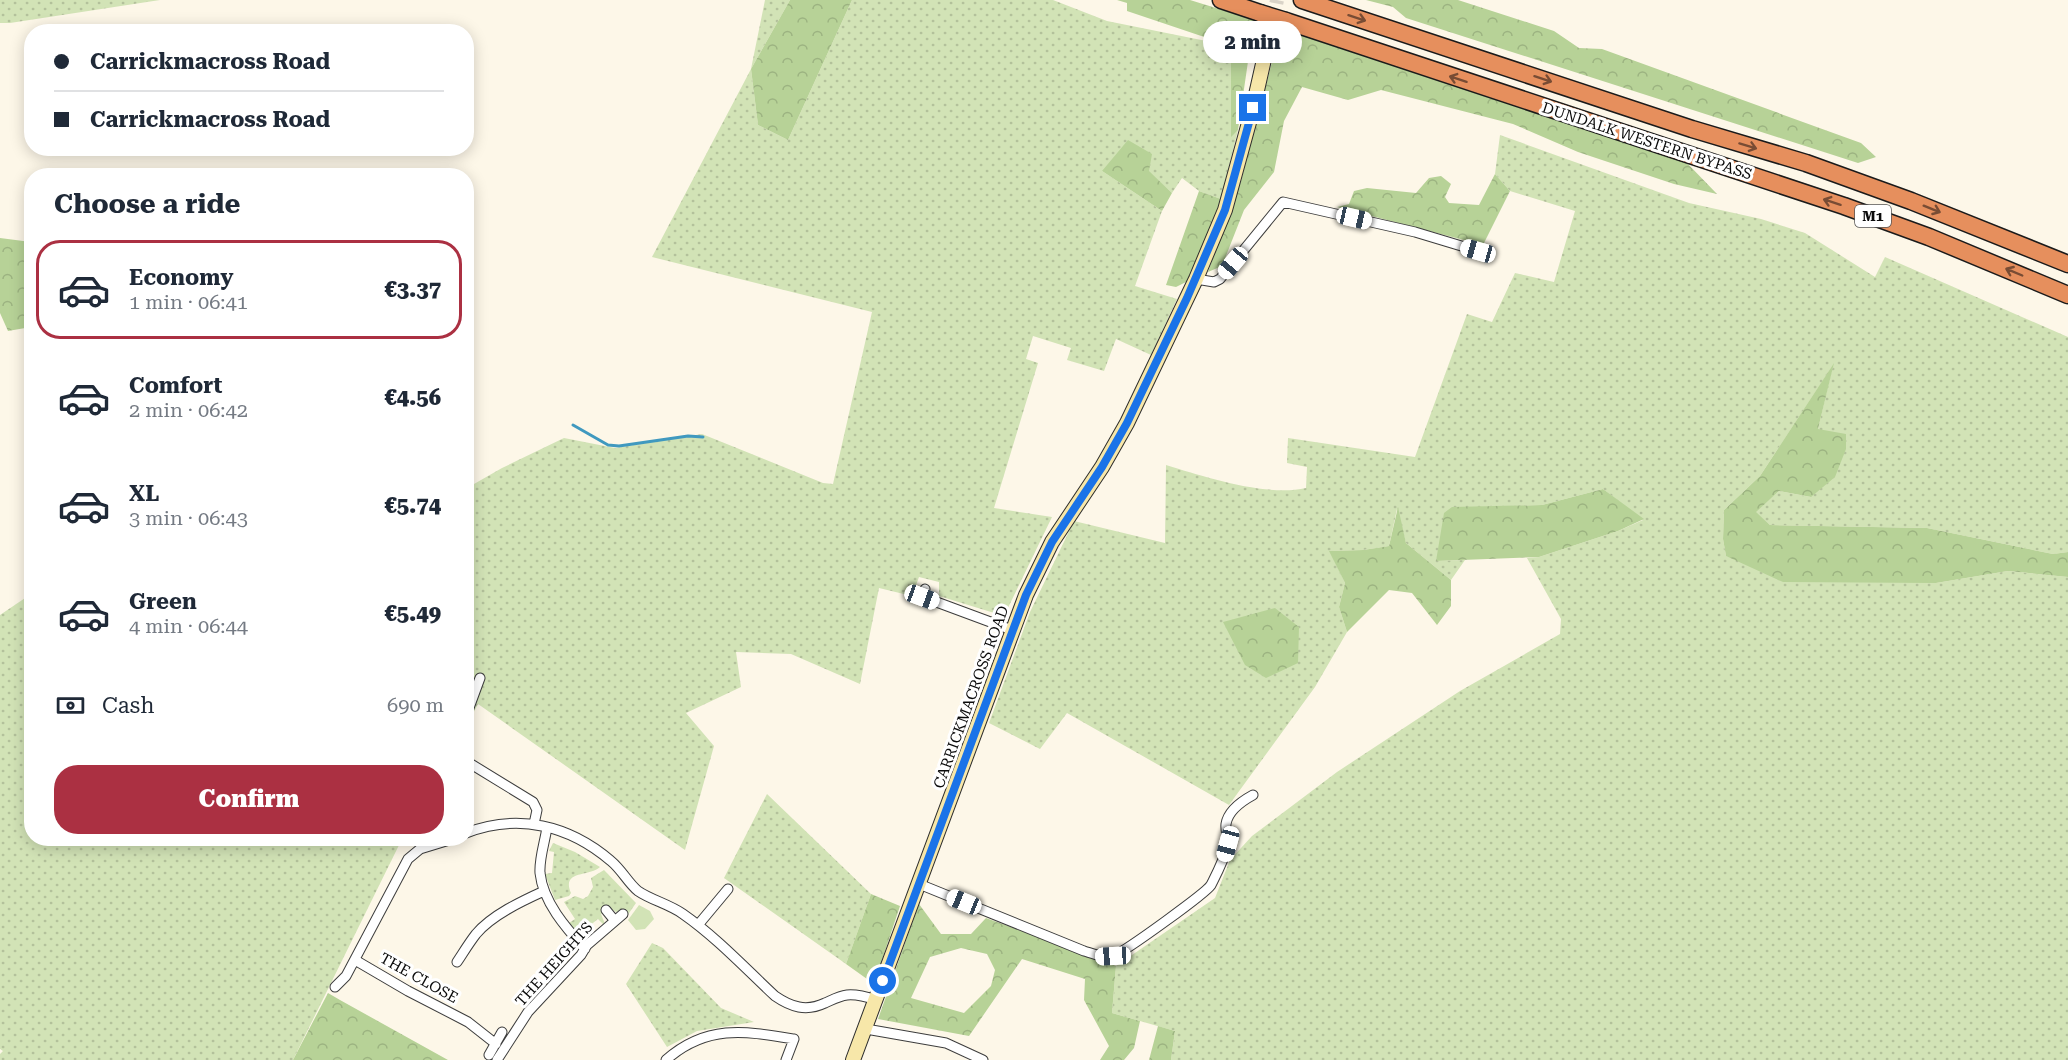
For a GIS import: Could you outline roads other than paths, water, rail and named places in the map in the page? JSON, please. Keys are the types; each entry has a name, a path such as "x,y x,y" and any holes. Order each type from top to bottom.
{"highway":[{"name":"DUNDALK WESTERN BYPASS","path":"1221,0 1273,20 1844,206 1929,237 2068,295"},
{"name":"DUNDALK WESTERN BYPASS","path":"1302,0 1692,129 1806,163 1911,201 2068,264"}],"main road":[{"name":"CARRICKMACROSS ROAD","path":"853,1060 1026,595 1052,542 1102,467 1127,423 1196,279 1225,210 1253,108 1273,20"}],"street":[{"path":"1196,279 1214,282 1220,279 1284,202 1415,232 1478,251"},
{"path":"926,589 922,597 1012,630"},
{"path":"474,694 480,678"},
{"path":"474,766 534,802 537,810 534,824"},
{"path":"919,884 1084,951 1101,956 1113,956 1132,945 1209,888 1228,844 1226,825 1229,817 1240,802 1253,795"},
{"path":"474,830 496,823 534,824 572,837 598,852 621,870 639,891 667,903 698,925 775,996 788,1004 800,1008 815,1008 849,994 876,1000"},
{"path":"547,827 540,872 544,891 565,927 585,949"},
{"path":"356,960 408,860 420,849 430,846"},
{"path":"698,925 728,890"},
{"path":"457,962 485,925 544,891"},
{"name":"THE HEIGHTS","path":"606,910 615,921"},
{"name":"THE HEIGHTS","path":"493,1057 528,1012 585,949 623,914"},
{"name":"THE CLOSE","path":"335,987 346,976 356,960 408,991 468,1022 496,1044"},
{"path":"866,1029 946,1043 982,1060"},
{"path":"666,1060 683,1047 699,1039 746,1031 794,1039 786,1060"},
{"path":"493,1057 502,1032"}],"waterway":[{"path":"573,425 608,445 619,446 688,436 703,437"}],"tunnel":[{"path":"1272,24 1277,0"}]}
